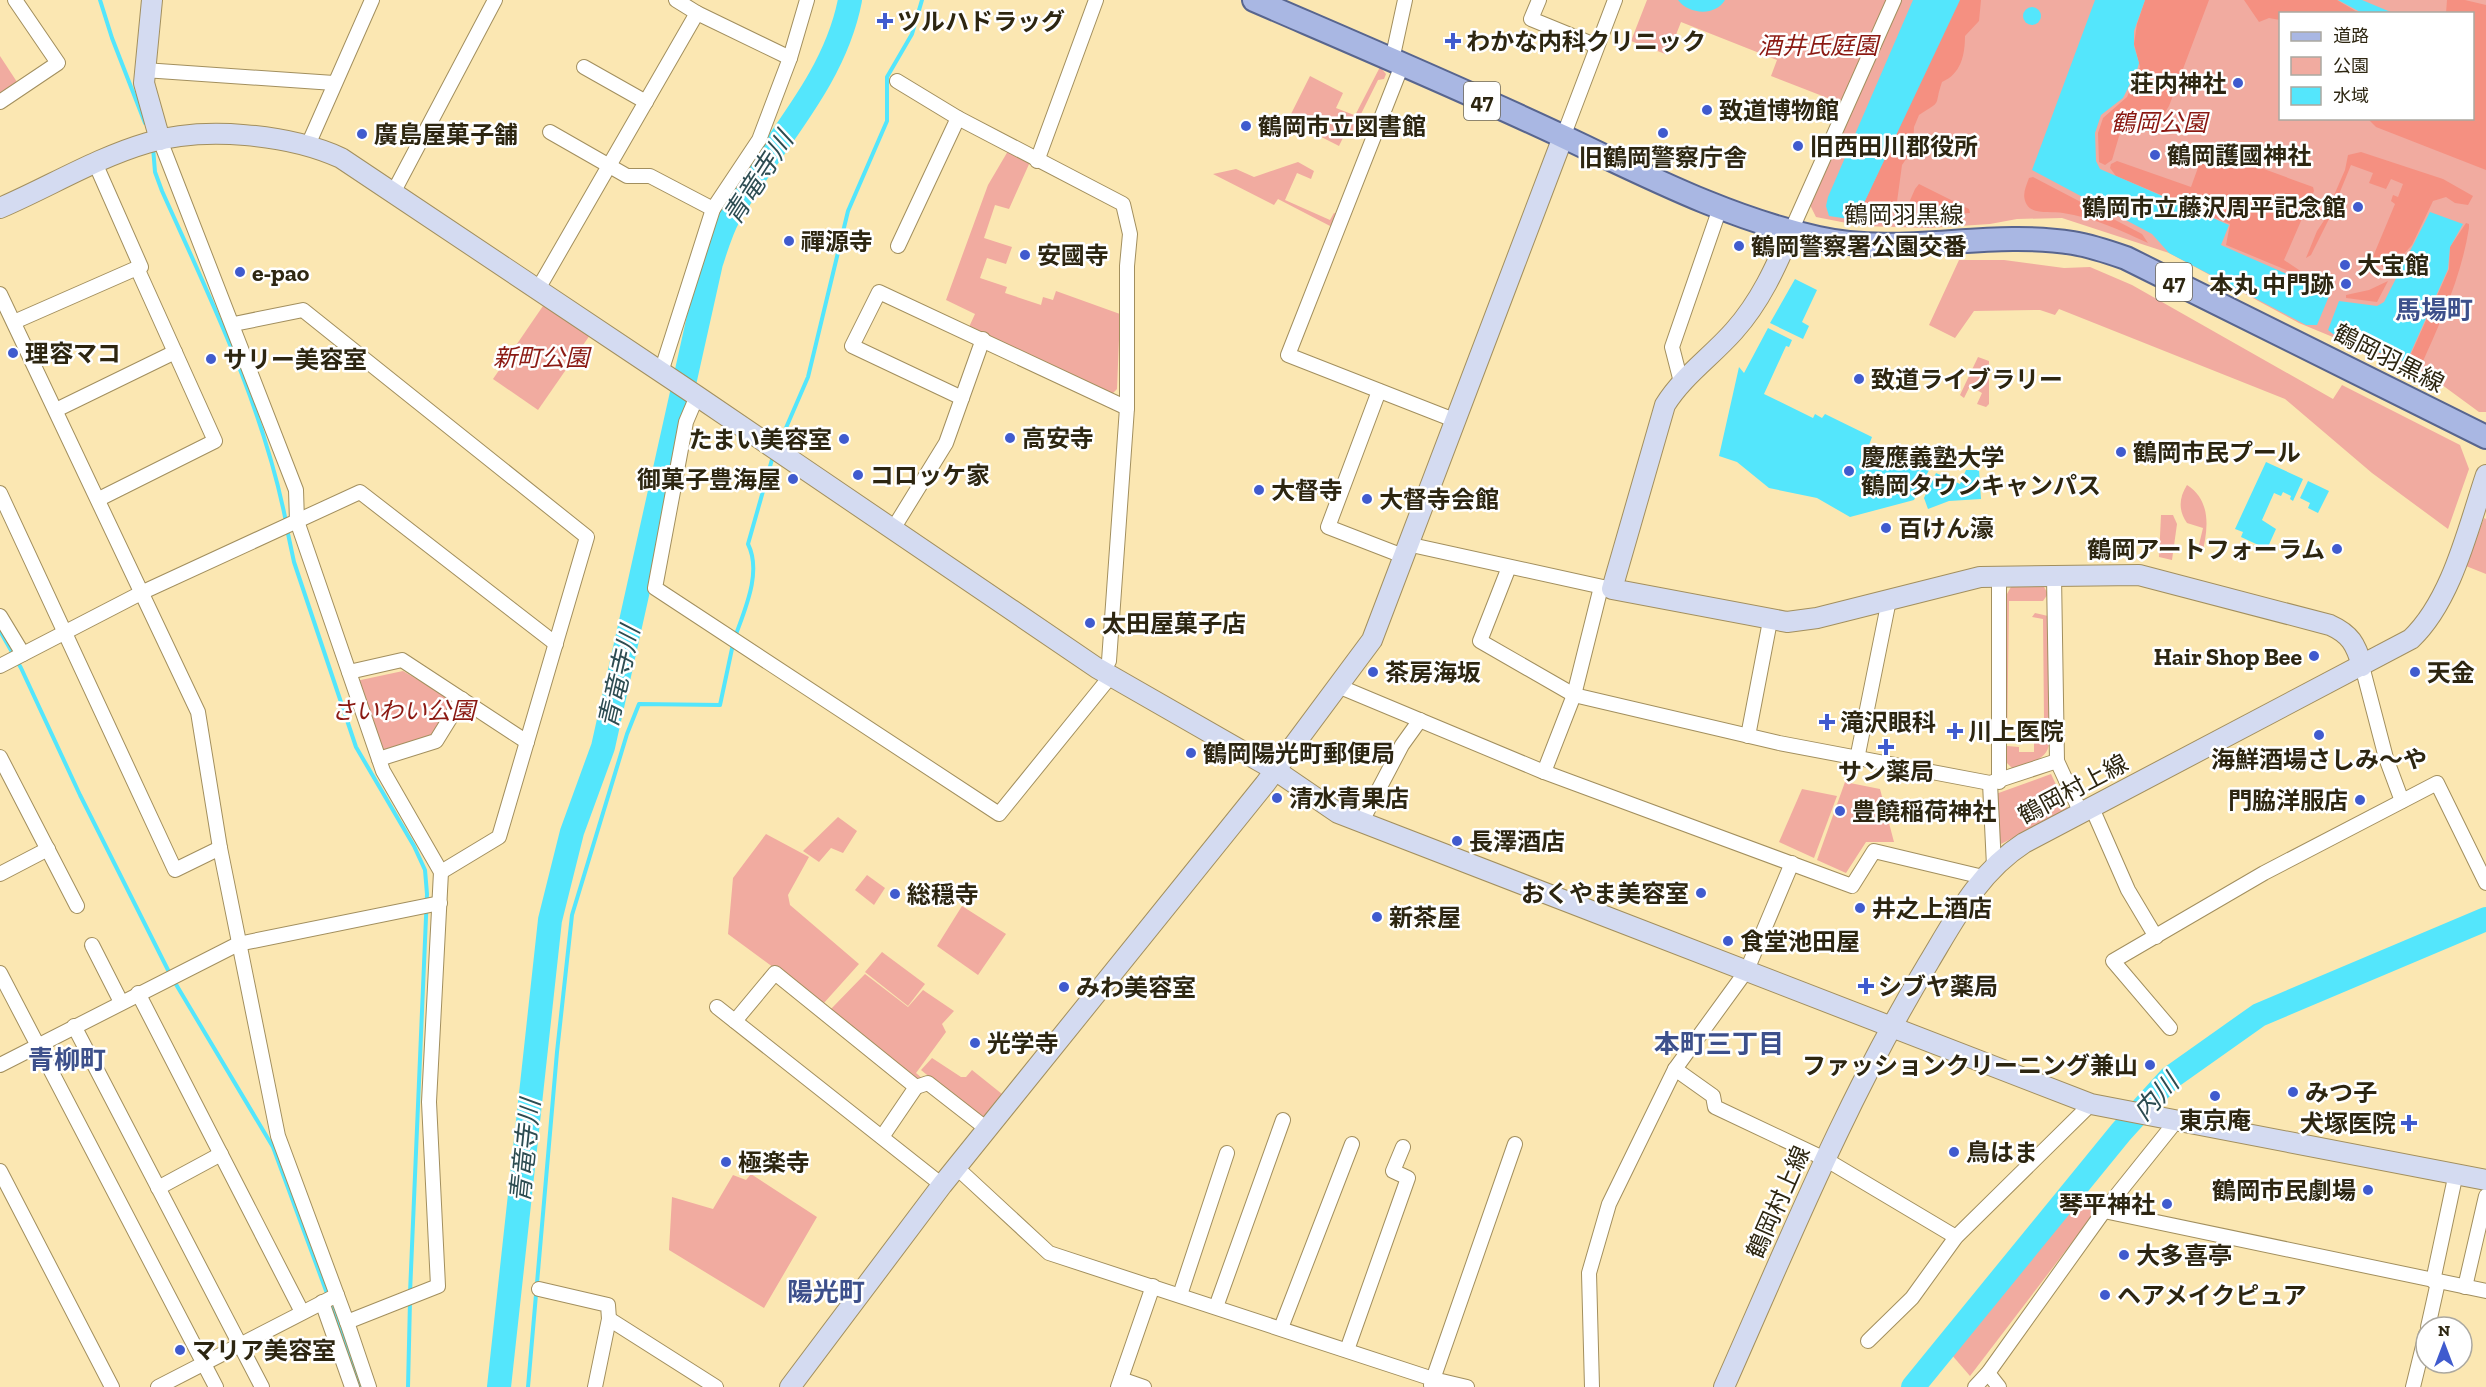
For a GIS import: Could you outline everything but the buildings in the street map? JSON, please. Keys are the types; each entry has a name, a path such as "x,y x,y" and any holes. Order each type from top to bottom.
{"main road":[{"name":"鶴岡羽黒線","path":"1254,0 1720,208 1791,231 1834,241 1882,245 2047,240 2099,249 2126,258 2486,437"}],"street":[{"path":"0,102 58,63 15,0"},
{"path":"152,0 144,83 160,140 234,324 296,490 297,521 379,759 441,872 429,1102 438,1286 347,1322"},
{"path":"308,145 372,0"},
{"path":"393,193 495,0"},
{"path":"676,0 697,13 790,58"},
{"path":"661,372 713,209 759,140 790,58 807,0"},
{"path":"1037,161 1096,0"},
{"path":"1405,0 1397,62 1287,355 1454,420"},
{"path":"1539,0 1531,19 1597,46"},
{"path":"1544,772 1574,694 1665,405 1680,382 1718,348 1751,310 1766,286 1894,0"},
{"path":"790,1387 956,1167 1275,771 1372,640 1597,46 1610,1"},
{"path":"538,289 697,13"},
{"path":"584,67 646,102"},
{"path":"144,70 334,83"},
{"path":"697,396 686,422 655,588 999,814 1106,675 1110,661 1126,408 1127,266 1130,234 1123,204 1037,161 958,118 897,81"},
{"path":"897,246 958,118"},
{"path":"550,132 627,176 650,176 713,209"},
{"path":"0,208 134,148 183,135 267,138 308,145 341,158 697,396 1106,675 1275,771 1317,800 1361,823 2091,1104 2486,1180"},
{"path":"14,322 141,267 96,165"},
{"path":"1680,382 1672,347 1720,208"},
{"path":"99,499 215,441 137,268"},
{"path":"962,398 852,346 879,292 1126,408"},
{"path":"0,294 198,712 238,944 278,1136 369,1387"},
{"path":"234,324 303,310 587,537 499,837 441,872"},
{"path":"893,529 946,443 983,339"},
{"path":"56,410 175,352"},
{"path":"1379,391 1328,527 1405,550 1509,567 1770,621 1787,622 1818,618 1963,580 1999,576 2139,575 2330,625 2349,636 2355,644 2386,758 2402,801"},
{"name":"鶴岡村上線","path":"1724,1387 1825,1159 1891,1026 1989,872 2024,843 2410,639 2432,616 2465,537 2486,475"},
{"path":"0,666 143,592 360,492 556,644"},
{"path":"0,493 175,870 220,848"},
{"path":"1509,567 1480,641 1574,694 1748,736 1857,759 1994,783 2057,761"},
{"path":"1338,686 1544,772 1852,886 1874,851 1989,872 1994,783 1999,576"},
{"path":"2054,576 2057,761 2156,937"},
{"path":"1857,759 1889,600"},
{"path":"0,616 23,654"},
{"path":"1748,736 1770,621"},
{"path":"349,672 402,660 527,741"},
{"path":"379,759 436,741 462,699"},
{"path":"1361,823 1402,745 1420,720"},
{"path":"0,758 77,906"},
{"path":"2170,1028 2113,961 2264,873 2437,783 2486,884"},
{"path":"0,873 48,849"},
{"path":"1592,1387 1589,1273 1609,1204 1675,1069 1747,970 1792,863"},
{"path":"0,1065 238,944 440,903"},
{"path":"92,945 121,1002"},
{"path":"0,973 216,1387"},
{"path":"735,1021 775,973 916,1087"},
{"path":"138,993 302,1311"},
{"path":"717,1007 942,1185"},
{"path":"74,1026 262,1387"},
{"path":"1675,1069 1713,1096 1715,1107 1825,1159 1956,1237"},
{"path":"882,1137 916,1087 928,1083 987,1129"},
{"path":"1868,1341 1912,1298 1956,1237 2091,1104"},
{"path":"1216,1306 1283,1120"},
{"path":"1975,1387 1988,1373 2104,1211 2177,1120"},
{"path":"1281,1328 1352,1144"},
{"path":"1432,1383 1515,1144"},
{"path":"1347,1350 1408,1178 1393,1171 1403,1147"},
{"path":"1180,1295 1227,1153"},
{"path":"158,1188 221,1154"},
{"path":"956,1167 1049,1253 1347,1350 1432,1383 1467,1387"},
{"path":"0,1171 112,1387"},
{"path":"2430,1315 2456,1173"},
{"path":"2465,1287 2486,1196"},
{"path":"2104,1211 2486,1291"},
{"path":"1144,1387 1120,1383 1153,1286"},
{"path":"539,1290 608,1305 609,1319 595,1387"},
{"path":"158,1387 239,1343 337,1295"},
{"path":"322,1302 352,1387"},
{"path":"609,1319 716,1387"},
{"path":"1988,1373 1999,1387"}],"green space":[{"name":"酒井氏庭園","path":"1647,0 1886,0 1843,104 1771,76 1777,60 1681,22 1668,55 1631,41"},
{"name":"鶴岡公園","path":"1901,0 2486,0 2486,412 2479,412 2434,379 2299,323 2169,253 2062,218 2017,219 1990,224 1929,228 1862,226 1816,217 1810,205 1815,188"},
{"path":"1958,0 1981,0 1979,21 1965,36 1961,63 1954,74 1942,82 1937,102 1919,115 1914,127 1913,149 1902,165 1896,209 1887,221 1857,218"},
{"path":"2145,0 2209,0 2169,106 2157,126 2131,123 2120,133 2112,160 2105,165 2099,162 2098,133 2103,118 2127,97 2140,67 2134,44 2137,24"},
{"path":"2244,0 2337,0 2357,12 2279,12 2279,20 2269,18 2259,22"},
{"path":"2447,0 2465,0 2486,5 2486,170 2376,127 2369,120 2474,120 2474,12 2446,12"},
{"path":"0,56 17,82 0,94"},
{"path":"1380,67 1386,74 1384,79 1378,80 1357,122 1358,126 1352,131 1348,129"},
{"path":"1310,76 1343,93 1336,108 1354,115 1339,146 1288,120"},
{"path":"2209,149 2313,187 2314,191 2284,260 2302,272 2301,276 2226,245 2230,224 2116,176 2110,168 2111,164 2117,161 2191,187 2204,151"},
{"path":"1008,151 1030,162 1009,209 995,205 984,238 1012,247 1006,264 987,258 980,278 1007,287 1005,293 1041,305 1043,297 1053,300 1056,291 1120,314 1117,389 1112,394 969,327 975,314 946,300 988,185"},
{"path":"2361,152 2443,179 2473,196 2468,205 2455,203 2446,197 2433,201 2412,245 2388,271 2372,259 2395,204 2391,201 2393,195 2398,197 2403,184 2391,179 2386,189 2369,183 2373,173 2351,165 2328,221 2311,255 2306,258 2317,231 2329,213 2328,209 2345,170 2348,155"},
{"path":"1298,162 1314,171 1311,179 1297,173 1285,200 1330,220 1334,213 1337,214 1332,227 1278,199 1274,205 1213,174 1236,169 1254,177"},
{"path":"2033,177 2142,234 2148,243 2096,221 2030,208 2025,201 2024,194 2029,178"},
{"path":"1919,184 1969,209 1970,213 1935,215 1927,204 1912,204 1910,212 1916,220 1906,221 1901,213 1905,212"},
{"path":"2466,223 2469,224 2469,228 2461,265 2420,368 2416,369 2407,363 2449,269 2450,247"},
{"path":"1959,260 2004,260 2064,268 2090,267 2132,285 2333,399 2342,385 2460,445 2469,469 2448,529 2372,473 2285,399 2059,309 2055,315 2040,310 1974,311 1955,338 1929,325"},
{"path":"2388,281 2377,302 2346,298 2346,295 2369,290"},
{"name":"新町公園","path":"543,306 590,335 538,410 493,379"},
{"path":"1978,357 1989,361 1989,404 1986,407 1977,404 1982,393 1970,386 1964,398 1960,395"},
{"path":"2187,485 2201,499 2206,516 2206,535 2202,554 2197,553 2203,528 2187,523 2181,509 2182,495"},
{"path":"2161,515 2173,515 2177,524 2172,560 2159,557"},
{"path":"2484,518 2486,519 2486,574 2466,566"},
{"path":"2012,585 2043,585 2048,594 2043,601 2009,601 2007,746 2019,747 2019,752 2034,752 2034,737 2046,737 2049,741 2046,753 2042,757 2013,769 2004,760 2007,594"},
{"path":"2035,613 2048,616 2050,721 2046,725 2033,723 2044,720 2043,619 2032,617"},
{"name":"さいわい公園","path":"403,671 454,701 433,736 383,753 356,681"},
{"path":"2051,774 2068,810 1997,846 1993,795"},
{"path":"1845,782 1880,789 1894,842 1866,842 1846,873 1817,860"},
{"path":"1802,789 1837,796 1814,858 1779,842"},
{"path":"838,817 857,831 843,853 831,848 819,862 803,851"},
{"path":"766,834 809,857 788,895 790,905 859,964 823,1004 728,934 733,878"},
{"path":"867,875 885,888 874,905 855,890"},
{"path":"962,906 1006,934 978,975 937,946"},
{"path":"882,952 925,984 908,1006 865,972"},
{"path":"865,974 908,1007 923,990 954,1011 942,1024 946,1032 916,1073 924,1080 918,1081 831,1009"},
{"path":"932,1058 961,1077 966,1077 972,1070 1007,1098 986,1123 921,1070"},
{"path":"751,1174 817,1217 764,1308 669,1250 672,1197 713,1209 733,1175 746,1180"},
{"path":"2082,1187 2099,1207 1970,1376 1951,1354"}],"water":[{"path":"1678,0 1725,0 1715,9 1702,12 1682,5"},
{"path":"1913,0 1960,0 1856,220 1829,216 1826,206 1828,197"},
{"path":"2095,0 2145,0 2134,31 2134,46 2139,63 2137,70 2123,98 2101,115 2095,133 2096,161 2100,169 2229,225 2221,245 2323,290 2329,296 2317,325 2306,325 2169,253 2152,234 2032,170"},
{"path":"2338,0 2362,0 2391,12 2360,12"},
{"path":"2032,7 2040,12 2041,16 2036,24 2032,25 2024,20 2023,16 2028,8"},
{"path":"2430,212 2463,224 2450,247 2448,269 2406,363 2328,330 2339,301 2377,306 2384,302"},
{"path":"1795,279 1817,290 1802,322 1809,326 1803,339 1770,323"},
{"path":"1768,328 1792,340 1789,347 1786,346 1764,394 1813,418 1815,414 1822,418 1825,414 1872,437 1869,445 1917,468 1918,465 1929,470 1914,500 1850,517 1817,498 1769,488 1737,462 1719,456 1739,367 1744,373"},
{"path":"2266,462 2303,479 2293,501 2290,499 2291,496 2283,492 2281,496 2274,493 2262,520 2276,529 2267,549 2241,537 2243,532 2235,529"},
{"path":"1966,470 1979,470 1981,499 1949,501 1928,509 1924,498 1936,473 1960,484"},
{"path":"2308,481 2329,491 2318,513 2308,508 2310,503 2300,498"}],"waterway":[{"path":"100,0 145,123"},
{"name":"青竜寺川","path":"499,1387 550,920 572,832 603,747 711,263 729,216 799,112 830,59 842,30 850,0"},
{"path":"779,444 808,377 848,211 887,121 887,77 912,34 922,0"},
{"path":"153,147 155,172 162,191 216,312 264,436 286,522"},
{"path":"735,637 753,578 752,555 748,544 773,456"},
{"path":"287,529 294,562 356,747 414,846 425,870 427,894 410,1293"},
{"path":"0,631 21,668 80,795 170,974"},
{"path":"528,1387 557,1052 572,915 627,734 639,704 720,705 733,644"},
{"name":"内川","path":"1913,1387 2121,1132 2170,1078 2259,1015 2486,919"},
{"path":"174,981 273,1147 328,1296"},
{"path":"408,1387 410,1301"},
{"path":"331,1303 361,1387"}],"place":[{"name":"ツルハドラッグ","path":"885,21"},
{"name":"わかな内科クリニック","path":"1453,41"},
{"name":"荘内神社","path":"2238,83"},
{"name":"致道博物館","path":"1707,110"},
{"name":"鶴岡市立図書館","path":"1246,126"},
{"name":"旧鶴岡警察庁舎","path":"1663,133"},
{"name":"廣島屋菓子舗","path":"362,134"},
{"name":"旧西田川郡役所","path":"1798,146"},
{"name":"鶴岡護國神社","path":"2155,155"},
{"name":"鶴岡市立藤沢周平記念館","path":"2358,207"},
{"name":"禪源寺","path":"789,241"},
{"name":"鶴岡警察署公園交番","path":"1739,246"},
{"name":"安國寺","path":"1025,255"},
{"name":"大宝館","path":"2345,265"},
{"name":"e-pao","path":"240,272"},
{"name":"本丸 中門跡","path":"2346,284"},
{"name":"理容マコ","path":"13,353"},
{"name":"サリー美容室","path":"211,359"},
{"name":"致道ライブラリー","path":"1859,379"},
{"name":"高安寺","path":"1010,438"},
{"name":"たまい美容室","path":"844,439"},
{"name":"鶴岡市民プール","path":"2121,452"},
{"name":"慶應義塾大学 鶴岡タウンキャンパス","path":"1849,471"},
{"name":"コロッケ家","path":"858,475"},
{"name":"御菓子豊海屋","path":"793,479"},
{"name":"大督寺","path":"1259,490"},
{"name":"大督寺会館","path":"1367,499"},
{"name":"百けん濠","path":"1886,528"},
{"name":"鶴岡アートフォーラム","path":"2337,549"},
{"name":"太田屋菓子店","path":"1090,623"},
{"name":"Hair Shop Bee","path":"2314,656"},
{"name":"茶房海坂","path":"1373,672"},
{"name":"天金","path":"2415,672"},
{"name":"滝沢眼科","path":"1827,722"},
{"name":"川上医院","path":"1955,731"},
{"name":"海鮮酒場さしみ～や","path":"2319,735"},
{"name":"サン薬局","path":"1886,747"},
{"name":"鶴岡陽光町郵便局","path":"1191,753"},
{"name":"清水青果店","path":"1277,798"},
{"name":"門脇洋服店","path":"2360,800"},
{"name":"豊饒稲荷神社","path":"1840,811"},
{"name":"長澤酒店","path":"1457,841"},
{"name":"おくやま美容室","path":"1701,893"},
{"name":"総穏寺","path":"895,894"},
{"name":"井之上酒店","path":"1860,908"},
{"name":"新茶屋","path":"1377,917"},
{"name":"食堂池田屋","path":"1728,941"},
{"name":"シブヤ薬局","path":"1866,986"},
{"name":"みわ美容室","path":"1064,987"},
{"name":"光学寺","path":"975,1043"},
{"name":"ファッションクリーニング兼山","path":"2150,1065"},
{"name":"みつ子","path":"2293,1092"},
{"name":"東京庵","path":"2215,1096"},
{"name":"犬塚医院","path":"2409,1123"},
{"name":"鳥はま","path":"1954,1152"},
{"name":"極楽寺","path":"726,1162"},
{"name":"鶴岡市民劇場","path":"2368,1190"},
{"name":"琴平神社","path":"2167,1204"},
{"name":"大多喜亭","path":"2124,1255"},
{"name":"ヘアメイクピュア","path":"2105,1295"},
{"name":"マリア美容室","path":"180,1350"}],"district":[{"name":"馬場町","path":"2434,310"},
{"name":"本町三丁目","path":"1719,1044"},
{"name":"青柳町","path":"67,1060"},
{"name":"陽光町","path":"826,1292"}]}
